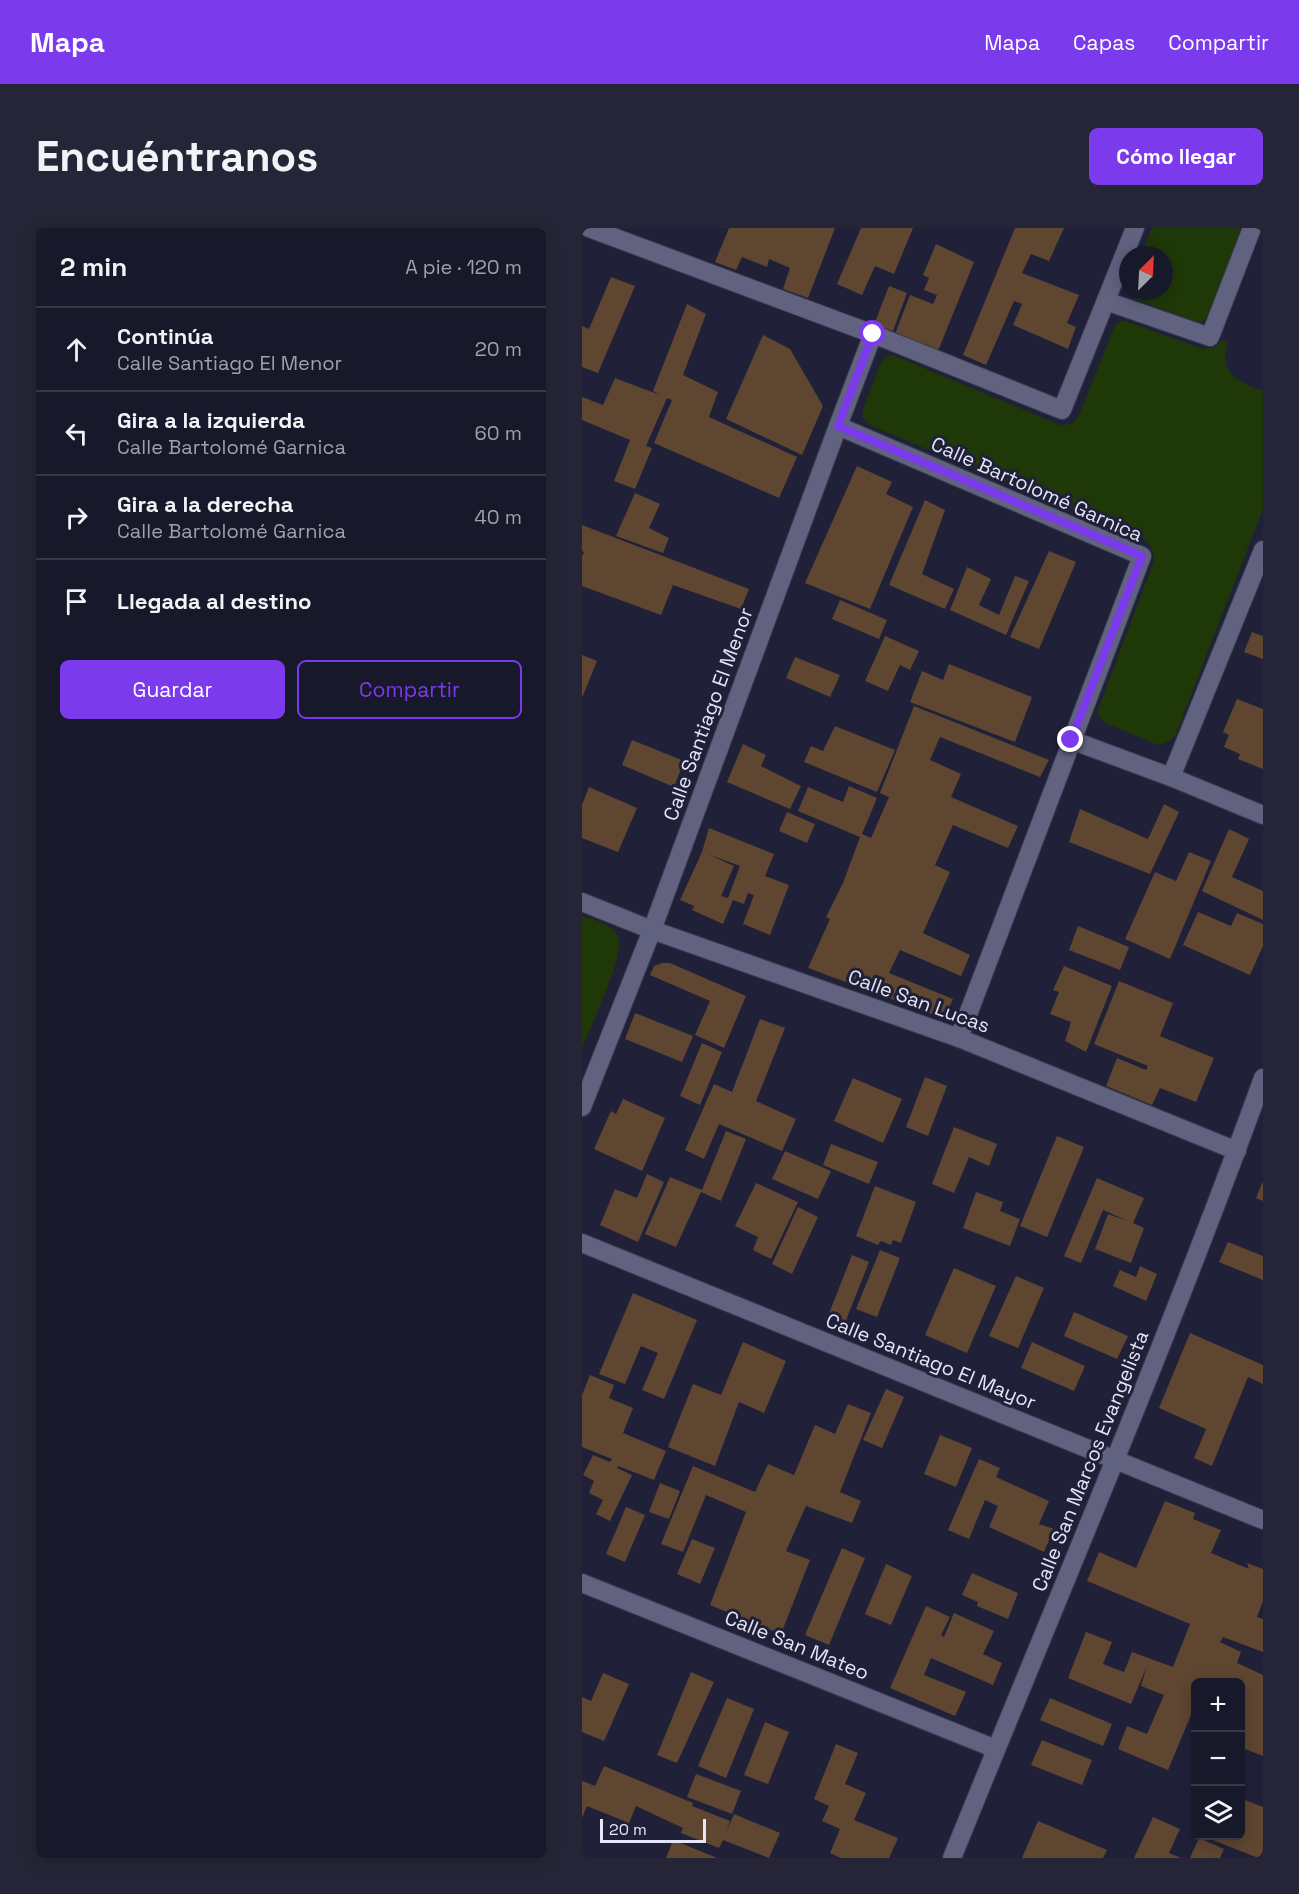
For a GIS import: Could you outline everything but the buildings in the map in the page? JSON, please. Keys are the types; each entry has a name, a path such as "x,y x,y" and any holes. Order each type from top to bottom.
{"street":[{"path":"589,228 873,334 1062,410 1135,228"},
{"path":"1106,301 1210,337 1252,228"},
{"name":"Calle Santiago El Menor","path":"582,1107 652,930 873,334"},
{"name":"Calle Bartolomé Garnica","path":"838,426 1142,556 959,1038"},
{"path":"1171,777 1263,550"},
{"path":"1071,740 1171,777 1263,815"},
{"name":"Calle San Lucas","path":"582,902 652,930 959,1038 1236,1151"},
{"name":"Calle San Marcos Evangelista","path":"952,1858 1116,1460 1263,1078"},
{"name":"Calle Santiago El Mayor","path":"582,1243 1263,1520"},
{"name":"Calle San Mateo","path":"582,1583 996,1749"}],"green space":[{"path":"1152,228 1241,228 1210,313 1202,322 1196,322 1138,300 1173,300 1173,246 1145,246"},
{"path":"1123,320 1203,349 1216,347 1221,340 1228,342 1226,361 1232,375 1263,391 1263,509 1176,734 1171,740 1158,745 1103,722 1097,712 1154,561 1153,551 1148,543 1143,538 871,426 863,417 863,410 881,362 886,356 893,355 1060,425 1066,425 1079,415 1115,325"},
{"path":"582,916 611,928 618,937 619,946 612,974 582,1048"}],"route":[{"path":"873,334 838,426 1142,556 1071,740"}]}
